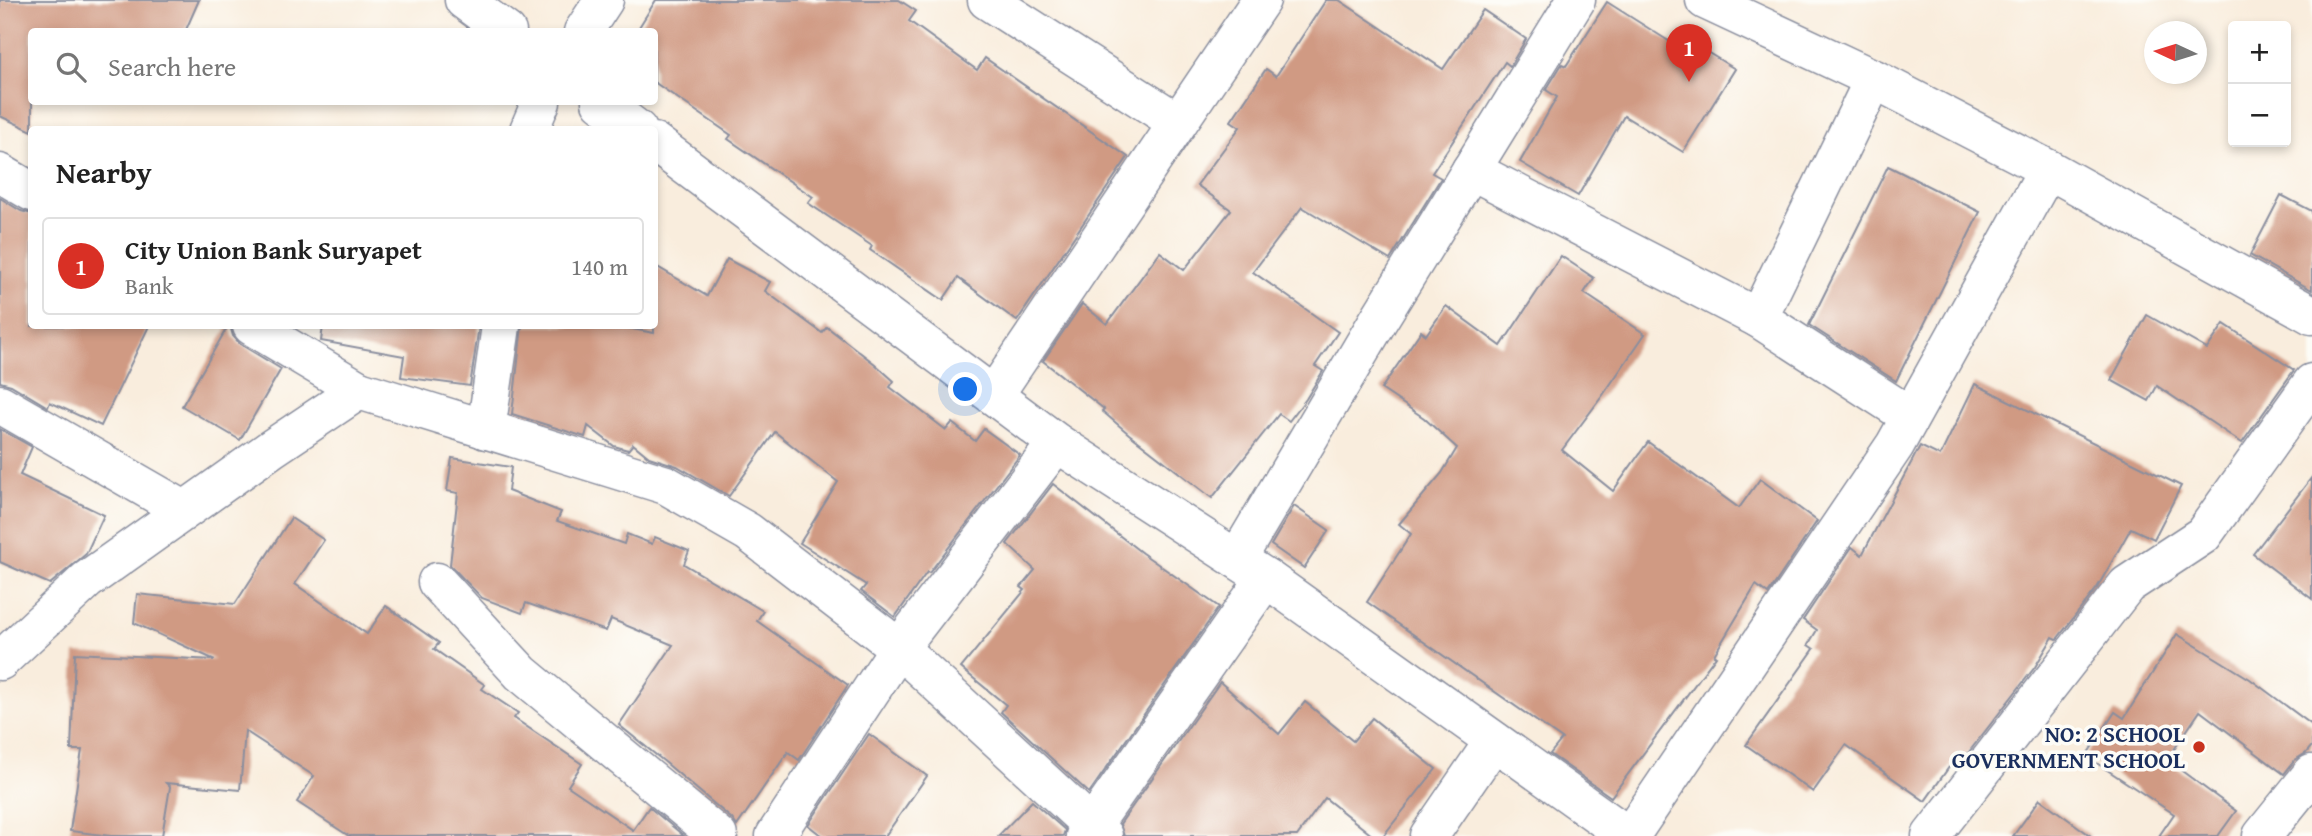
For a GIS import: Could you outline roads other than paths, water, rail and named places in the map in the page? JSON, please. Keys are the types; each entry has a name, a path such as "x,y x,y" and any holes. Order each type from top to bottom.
{"street":[{"path":"464,0 502,28"},
{"path":"586,28 604,0"},
{"path":"987,0 1177,122"},
{"path":"994,395 1261,0"},
{"path":"257,329 359,390 666,485 748,533 899,648 1094,833 1252,569 1378,321 1576,0"},
{"path":"1705,0 1874,79 2048,169 2312,315"},
{"path":"1758,318 1874,79"},
{"path":"531,126 540,105"},
{"path":"605,105 633,126"},
{"path":"658,145 1057,443 1252,569 1629,836 1895,445 2048,169"},
{"path":"1471,170 1758,318 1910,416"},
{"path":"0,173 28,190"},
{"path":"485,430 501,329"},
{"path":"1931,836 2127,586 2203,535 2312,383"},
{"path":"0,661 87,580 359,390"},
{"path":"0,404 184,510"},
{"path":"775,836 899,648 1057,443"},
{"path":"437,582 521,673 718,836"},
{"path":"1429,836 1494,741"},
{"path":"2262,836 2312,774"}],"place":[{"name":"City Union Bank Suryapet","path":"1689,82"},
{"name":"NO: 2 SCHOOL GOVERNMENT SCHOOL","path":"2199,747"}]}
